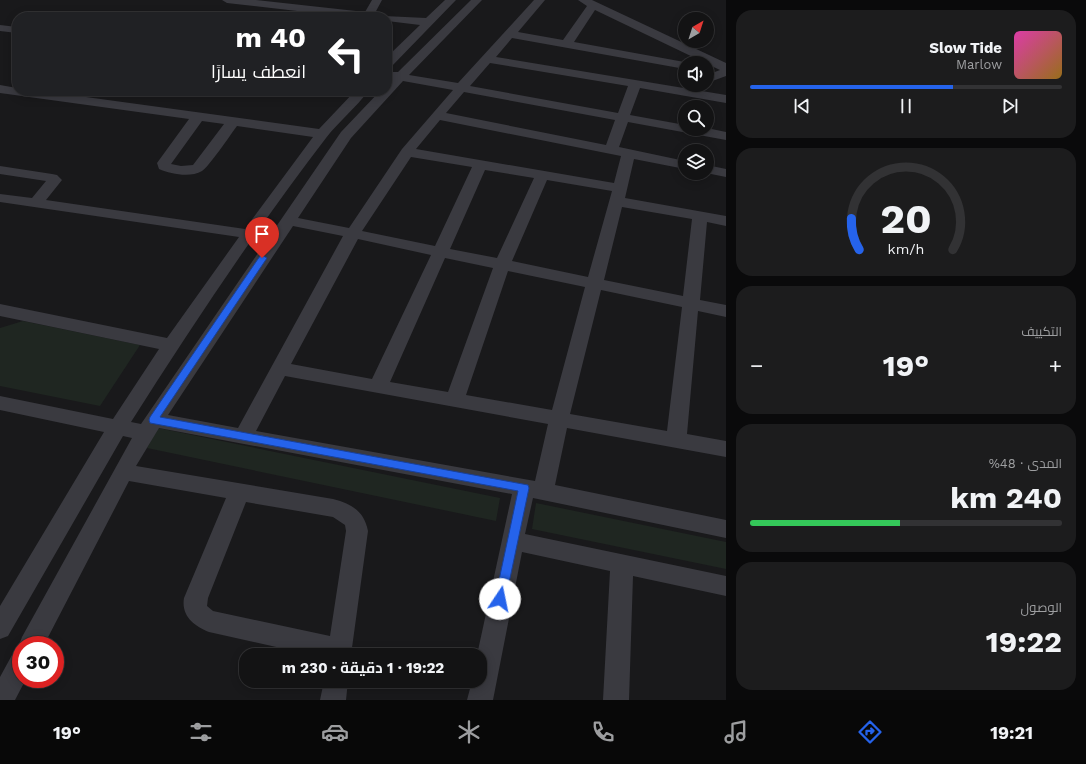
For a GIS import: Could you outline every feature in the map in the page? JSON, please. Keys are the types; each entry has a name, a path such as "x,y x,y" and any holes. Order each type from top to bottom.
{"street":[{"path":"227,0 261,2 341,12"},
{"path":"374,12 377,0"},
{"path":"392,59 451,0"},
{"path":"394,75 477,0"},
{"path":"243,437 353,234 407,152 437,115 540,0"},
{"path":"567,43 588,2 726,68"},
{"path":"392,18 429,22"},
{"path":"0,28 12,29"},
{"path":"510,34 678,64"},
{"path":"487,59 635,85 726,99"},
{"path":"714,69 726,72"},
{"path":"714,76 726,72"},
{"path":"394,75 678,128"},
{"path":"611,150 635,85"},
{"path":"0,89 12,91"},
{"path":"50,96 322,134"},
{"path":"0,628 103,450 172,345 249,234 322,134 357,96"},
{"path":"36,636 150,426 346,135 377,96"},
{"path":"437,115 678,163"},
{"path":"198,117 164,163 164,166 168,168 192,170 198,168 233,122"},
{"path":"714,134 726,136"},
{"path":"407,152 542,175 700,216 726,221"},
{"path":"480,700 512,541 534,489 559,419 629,153"},
{"path":"378,386 480,165"},
{"path":"0,170 54,179 55,182 36,204"},
{"path":"714,170 726,173"},
{"path":"455,400 502,265 542,175"},
{"path":"0,198 249,234"},
{"path":"676,440 700,216"},
{"path":"288,220 726,312"},
{"path":"0,310 172,345"},
{"path":"280,369 726,450"},
{"path":"0,403 117,428 150,426 243,437 534,489 726,529"},
{"path":"103,450 128,464 239,492 333,508 346,512 352,516 356,523 356,531 341,648"},
{"path":"239,492 196,598 194,606 197,613 202,618 209,621 320,648"},
{"path":"512,541 726,586"},
{"path":"616,700 622,564"},
{"path":"1,700 12,680"},
{"path":"333,700 335,688"}],"shaded area":[{"path":"23,321 140,345 100,406 0,386 0,328"},
{"path":"158,428 500,498 496,521 147,448"},
{"path":"536,503 726,542 726,569 532,529"}],"route":[{"path":"262,258 154,420 524,488 500,599"}]}
